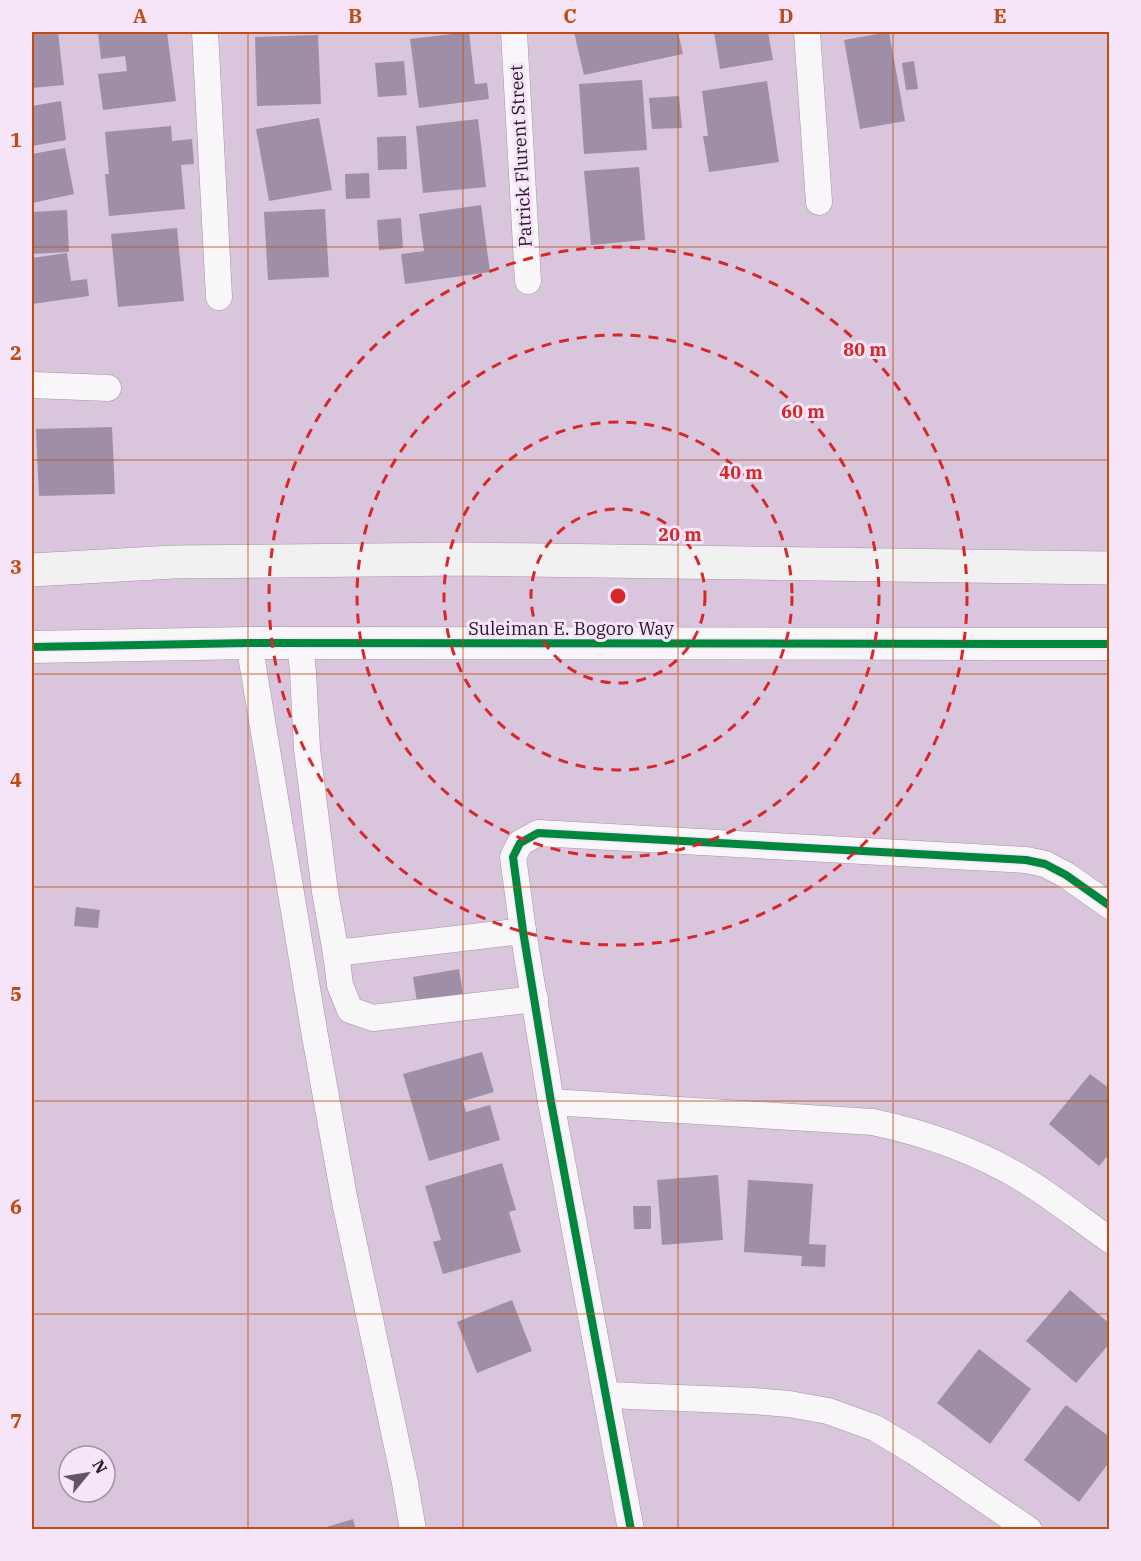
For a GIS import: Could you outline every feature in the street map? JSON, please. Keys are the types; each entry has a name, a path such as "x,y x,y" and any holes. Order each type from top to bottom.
{"main road":[{"path":"32,570 172,562 463,559 1110,568"}],"street":[{"path":"205,32 219,297"},
{"name":"Patrick Flurent Street","path":"514,32 528,281"},
{"path":"807,32 819,202"},
{"path":"32,385 108,388"},
{"path":"249,643 343,1191 405,1483 412,1530"},
{"name":"Suleiman E. Bogoro Way","path":"32,647 249,643 1110,644"},
{"path":"300,644 309,761 325,892 340,986 350,1010 373,1018 535,999"},
{"path":"631,1530 551,1102 523,931 513,857 520,843 538,833 1026,860 1045,864 1066,875 1110,906"},
{"path":"336,953 523,931"},
{"path":"551,1102 873,1122 904,1129 944,1140 992,1162 1031,1184 1110,1240"},
{"path":"607,1395 753,1401 828,1411 875,1428 915,1452 1029,1530"}],"building":[{"path":"32,32 58,32 64,85 32,88"},
{"path":"98,32 167,32 176,101 103,110 98,74 127,71 125,56 101,59"},
{"path":"469,32 475,84 487,83 489,99 419,108 410,39"},
{"path":"574,32 678,32 683,54 584,75"},
{"path":"714,32 768,32 773,60 720,69"},
{"path":"889,32 905,121 860,129 844,40"},
{"path":"318,35 321,104 257,106 255,37"},
{"path":"404,61 407,95 378,97 375,63"},
{"path":"914,61 918,89 906,90 902,63"},
{"path":"642,80 647,150 584,154 579,84"},
{"path":"767,81 779,162 709,172 703,136 708,136 702,91"},
{"path":"679,96 682,128 652,129 649,98"},
{"path":"61,101 66,140 32,146 32,106"},
{"path":"319,118 332,190 269,201 256,129"},
{"path":"478,119 486,187 423,193 416,126"},
{"path":"171,126 172,141 192,139 194,164 181,165 185,209 109,216 105,174 109,174 105,132"},
{"path":"406,136 407,169 378,170 377,137"},
{"path":"65,148 74,194 32,203 32,154"},
{"path":"639,167 645,240 591,245 584,171"},
{"path":"369,173 370,198 346,199 345,174"},
{"path":"481,205 490,272 405,284 401,254 424,251 419,214"},
{"path":"325,209 329,277 268,280 264,212"},
{"path":"67,210 69,252 32,254 32,212"},
{"path":"401,218 403,248 379,250 377,220"},
{"path":"177,228 184,301 118,307 111,234"},
{"path":"67,253 71,281 87,279 89,296 32,304 32,258"},
{"path":"112,427 115,494 39,496 36,429"},
{"path":"76,907 100,910 98,928 74,926"},
{"path":"459,969 463,994 417,1002 413,977"},
{"path":"482,1052 494,1092 463,1101 466,1112 490,1105 500,1140 429,1161 403,1074"},
{"path":"1090,1074 1110,1089 1110,1153 1099,1166 1049,1124"},
{"path":"502,1163 516,1210 509,1212 521,1252 443,1274 433,1242 441,1240 425,1186"},
{"path":"718,1175 723,1240 662,1245 657,1180"},
{"path":"748,1180 813,1184 809,1244 826,1245 825,1267 801,1266 802,1256 744,1252"},
{"path":"633,1206 651,1206 651,1229 634,1229"},
{"path":"1070,1290 1110,1324 1110,1343 1076,1383 1026,1341"},
{"path":"512,1300 532,1351 477,1373 457,1322"},
{"path":"979,1349 1031,1389 990,1444 937,1403"},
{"path":"1066,1405 1110,1437 1110,1461 1079,1502 1024,1460"},
{"path":"353,1519 356,1530 320,1530 320,1529"}],"cycle path":[{"path":"32,647 249,643 1110,644"},
{"path":"631,1530 551,1102 523,931 513,857 520,843 538,833 1026,860 1045,864 1066,875 1110,906"}]}
